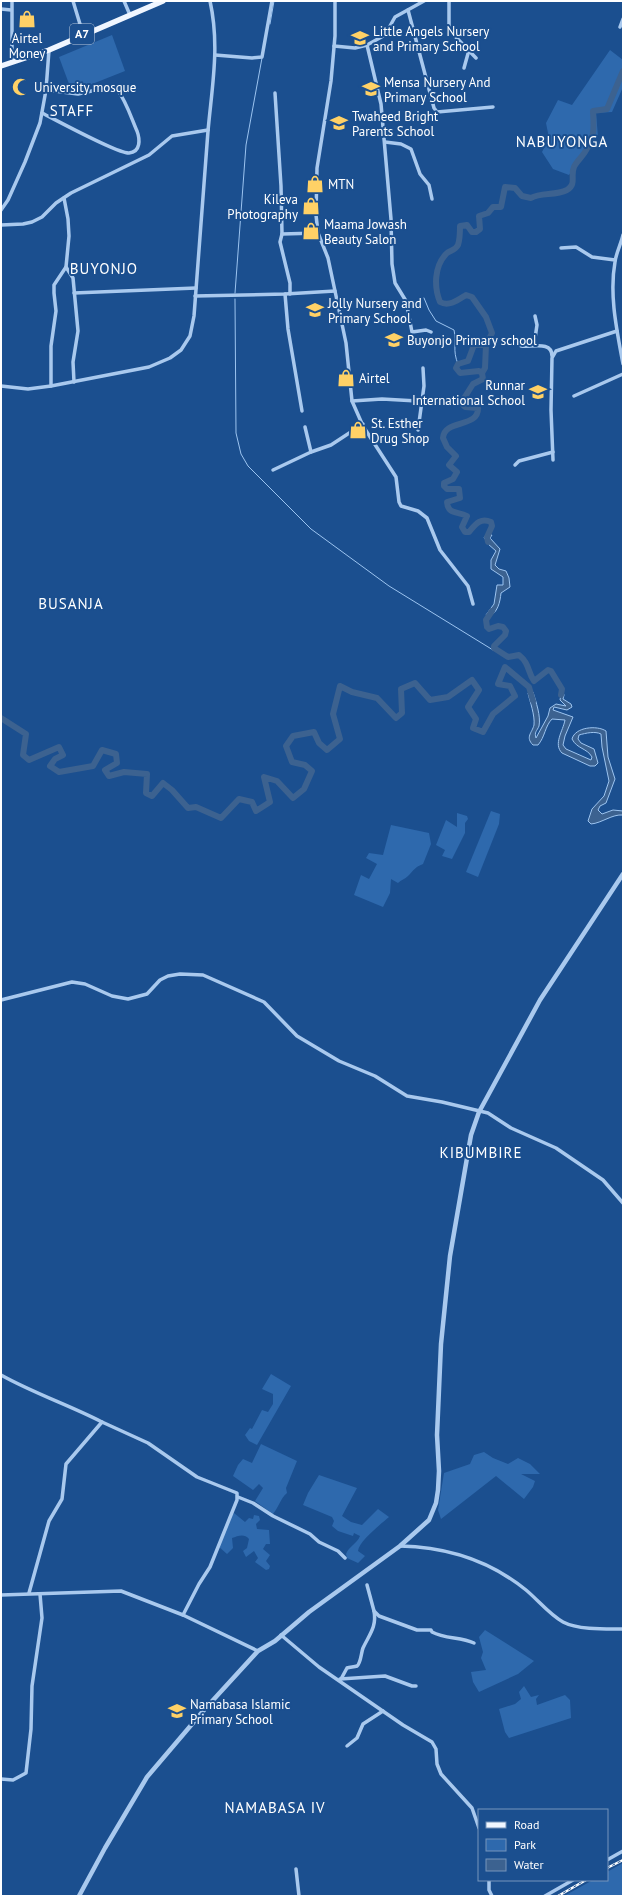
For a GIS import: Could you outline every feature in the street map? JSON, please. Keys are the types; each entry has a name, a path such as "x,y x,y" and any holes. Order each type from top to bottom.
{"main road":[{"name":"A7","path":"1,66 12,61 49,50 83,34 163,1"}],"street":[{"path":"12,1 12,61"},
{"path":"73,1 83,34"},
{"path":"124,1 130,15"},
{"path":"1,386 28,388 51,386 149,368 174,356 183,348 190,336 196,296 208,130 214,86 214,27 210,1"},
{"path":"215,55 252,58 262,57 272,1"},
{"path":"335,1 334,46 331,81 317,168 316,215 318,233 328,258 346,342 352,401 363,424 396,477 399,502 401,506 418,511 427,518 440,550 468,586 474,604"},
{"path":"334,46 355,48 367,44 385,35 395,17 424,1"},
{"path":"449,1 449,30 476,58"},
{"path":"1,9 11,10"},
{"path":"408,10 435,110 440,113 493,107"},
{"path":"620,27 623,19"},
{"path":"367,44 381,104 391,227 390,248 395,283 406,301 412,332 426,330 431,332"},
{"path":"1,210 8,200 25,162 42,113 46,90 49,50"},
{"path":"464,68 469,50"},
{"path":"42,113 107,146 128,153 134,151 140,144 139,137 124,100 117,89 105,88 78,94 46,90"},
{"path":"274,93 281,186 282,234 280,242 290,283 290,294"},
{"path":"1,225 32,222 42,217 64,198 114,171 149,155 172,136 208,130"},
{"path":"385,142 401,144 411,148 420,174 429,185 432,199"},
{"path":"51,386 51,346 56,310 54,285 66,267 69,236 68,218 64,198"},
{"path":"282,234 318,233"},
{"path":"623,235 615,260 613,280 617,331 623,364"},
{"path":"561,248 576,247 592,256 615,260"},
{"path":"66,267 73,278 78,331 73,362 74,382"},
{"path":"74,293 196,288"},
{"path":"196,296 290,294 335,291"},
{"path":"285,294 288,329 302,411"},
{"path":"534,345 537,325 535,316"},
{"path":"552,358 556,351 617,331"},
{"path":"521,346 543,346 550,349 552,353 551,410 553,460"},
{"path":"418,430 422,402 423,368"},
{"path":"574,396 623,374"},
{"path":"352,401 382,399 452,403"},
{"path":"273,470 331,444 363,424"},
{"path":"305,427 311,452"},
{"path":"515,465 519,462 553,452"},
{"path":"79,1896 105,1848 147,1777 204,1710 258,1651 400,1546 429,1520 437,1497 441,1344 450,1256 466,1156 478,1112 540,1000 623,874"},
{"path":"1,1000 72,982 85,984 112,996 128,999 146,994 160,980 168,976 203,975 264,1002 297,1036 339,1061 375,1076 407,1096 415,1099 442,1102 478,1112 488,1113 511,1128 556,1148 603,1180 623,1203"},
{"path":"1,1375 27,1389 67,1405 148,1443 197,1477 221,1488 231,1490 236,1493 238,1497 253,1503 273,1516 310,1534 319,1542 338,1551 345,1558"},
{"path":"29,1593 49,1521 62,1499 66,1464 102,1422"},
{"path":"183,1614 210,1567 238,1497"},
{"path":"400,1546 436,1548 451,1551 486,1564 525,1589 563,1622 576,1627 623,1629"},
{"path":"339,1679 347,1668 356,1666 359,1662 363,1649 372,1632 375,1620 367,1585"},
{"path":"1,1595 121,1591 183,1614 258,1651"},
{"path":"1,1779 13,1780 26,1773 32,1686 42,1618 40,1594"},
{"path":"374,1611 379,1616 409,1627 431,1630 439,1636 463,1638 474,1643"},
{"path":"281,1635 319,1667 339,1679 434,1745 436,1764 441,1774 472,1808 478,1825"},
{"path":"339,1679 385,1676 412,1686 416,1686"},
{"path":"347,1746 357,1738 363,1724 383,1711"},
{"path":"608,1859 623,1851"},
{"path":"296,1869 299,1896"},
{"path":"488,1881 489,1890 492,1896"},
{"path":"545,1896 571,1881"}],"green space":[{"path":"112,35 125,71 72,92 59,57"},
{"path":"610,50 623,60 623,87 612,112 596,113 598,137 569,175 553,169 542,152 549,138 546,123 558,100 572,105"},
{"path":"491,811 500,814 499,824 478,877 466,872"},
{"path":"457,813 467,816 468,819 465,823 465,833 452,859 442,856 445,850 436,845 446,820 457,827"},
{"path":"391,825 429,833 431,844 423,864 398,883 391,879 390,893 383,907 354,895 361,875 369,879 377,864 366,858 369,853 383,855"},
{"path":"271,1374 291,1386 257,1445 249,1441 245,1435 250,1428 252,1429 262,1410 268,1412 273,1404 273,1394 262,1389"},
{"path":"261,1444 297,1461 286,1488 287,1493 273,1514 255,1501 263,1488 259,1484 253,1490 233,1476 238,1465 243,1459 252,1463"},
{"path":"484,1452 493,1458 508,1464 518,1458 530,1464 540,1474 521,1474 535,1481 533,1487 524,1499 496,1476 441,1519 438,1510 444,1473 470,1464 474,1455"},
{"path":"319,1475 357,1488 342,1516 351,1522 362,1525 378,1509 389,1517 362,1542 358,1551 365,1556 358,1563 347,1558 346,1554 360,1536 354,1533 353,1536 338,1531 332,1526 334,1521 332,1517 303,1505 308,1493"},
{"path":"234,1513 245,1522 249,1518 253,1519 254,1515 259,1516 260,1520 256,1524 257,1529 269,1530 270,1544 266,1544 263,1549 270,1555 266,1561 270,1566 269,1569 266,1570 255,1562 258,1558 254,1551 246,1557 243,1551 247,1548 249,1539 245,1536 232,1538 233,1548 227,1554 218,1546 229,1518"},
{"path":"485,1630 534,1661 518,1674 479,1692 473,1682 471,1672 486,1670 481,1658 483,1652 479,1637"},
{"path":"524,1686 531,1697 539,1695 536,1699 537,1705 565,1695 570,1700 571,1718 509,1738 505,1732 499,1709 515,1704 521,1699 519,1692"},
{"path":"623,1863 623,1896 564,1896 591,1881 608,1881 608,1871"}],"water":[{"path":"487,535 492,535 490,538 500,549 495,565 499,569 506,571 509,578 510,587 501,593 496,610 488,617 486,615 494,604 497,585 503,585 503,577 491,569 491,560 496,551 488,544 484,537"},
{"path":"562,689 564,695 563,699 571,704 572,707 567,710 554,707 553,710 573,717 563,745 566,749 591,760 592,757 590,754 574,742 572,739 574,735 577,732 587,728 597,728 606,731 608,757 615,779 606,803 600,806 598,810 602,814 613,810 623,811 623,815 615,816 591,824 588,821 592,809 604,796 609,781 601,734 593,732 579,735 578,739 581,743 594,749 598,763 595,766 590,766 562,753 559,749 559,737 565,720 552,719 538,745 533,745 530,740 529,737 534,721 528,693 533,692 539,713 539,726 535,736 536,738 548,716 550,708 556,704 566,706 560,700"}],"waterway":[{"path":"270,24 274,1"},
{"path":"235,293 246,145 262,58"},
{"path":"488,542 487,537 492,526 491,522 484,520 481,521 469,532 465,532 462,527 467,516 449,509 447,502 460,498 459,489 447,489 444,486 444,483 453,479 457,472 449,465 456,456 447,447 443,438 445,432 449,428 468,421 477,414 478,408 465,407 461,403 473,384 483,379 482,373 479,371 460,373 456,368 458,364 468,361 474,345 486,345 492,333 486,317 472,297 466,295 457,301 447,304 440,302 436,284 437,271 446,254 458,245 460,238 460,226 467,225 472,232 476,232 480,229 479,216 488,213 493,207 501,207 505,187 515,188 522,196 531,198 539,195 562,192 570,188 573,182 574,167 585,152 592,137 594,128 593,111 607,109 623,71"},
{"path":"424,298 436,321 454,330 455,355 458,364"},
{"path":"235,299 236,433 241,454 248,466 311,529 389,586 493,650 494,648"},
{"path":"482,373 485,368 486,345"},
{"path":"492,611 486,620 487,627 489,629 498,626 503,627 506,631 505,635 494,646 494,648 508,657 519,655 523,658 534,681 548,670 551,671 562,689 561,695"},
{"path":"1,718 26,734 23,755 29,760 59,747 63,755 55,759 50,766 59,772 93,766 102,750 116,754 117,763 105,770 109,776 124,772 147,774 146,793 152,796 163,783 172,790 188,808 196,807 221,818 239,799 252,802 256,811 270,802 264,777 277,781 293,798 304,789 312,771 305,765 292,762 286,746 293,736 314,732 319,743 327,750 340,739 333,714 340,686 352,692 377,698 396,718 402,713 401,689 415,683 430,700 448,697 472,680 479,690 468,707 476,719 473,728 483,732 493,714 515,696 510,686 498,684 505,667 529,687 533,701"}],"railway":[{"path":"608,1868 623,1860"},
{"path":"558,1896 584,1881"}],"place":[{"name":"Airtel Money","path":"27,19"},
{"name":"Little Angels Nursery and Primary School","path":"360,38"},
{"name":"University mosque","path":"21,87"},
{"name":"Mensa Nursery And Primary School","path":"371,89"},
{"name":"Twaheed Bright Parents School","path":"339,123"},
{"name":"MTN","path":"315,184"},
{"name":"Kileva Photography","path":"311,206"},
{"name":"Maama Jowash Beauty Salon","path":"311,231"},
{"name":"Jolly Nursery and Primary School","path":"315,310"},
{"name":"Buyonjo Primary school","path":"394,340"},
{"name":"Airtel","path":"346,378"},
{"name":"Runnar International School","path":"538,392"},
{"name":"St. Esther Drug Shop","path":"358,430"},
{"name":"Namabasa Islamic Primary School","path":"177,1711"}],"district":[{"name":"STAFF","path":"72,111"},
{"name":"NABUYONGA","path":"562,142"},
{"name":"BUYONJO","path":"104,269"},
{"name":"BUSANJA","path":"71,604"},
{"name":"KIBUMBIRE","path":"481,1153"},
{"name":"NAMABASA IV","path":"275,1808"}]}
